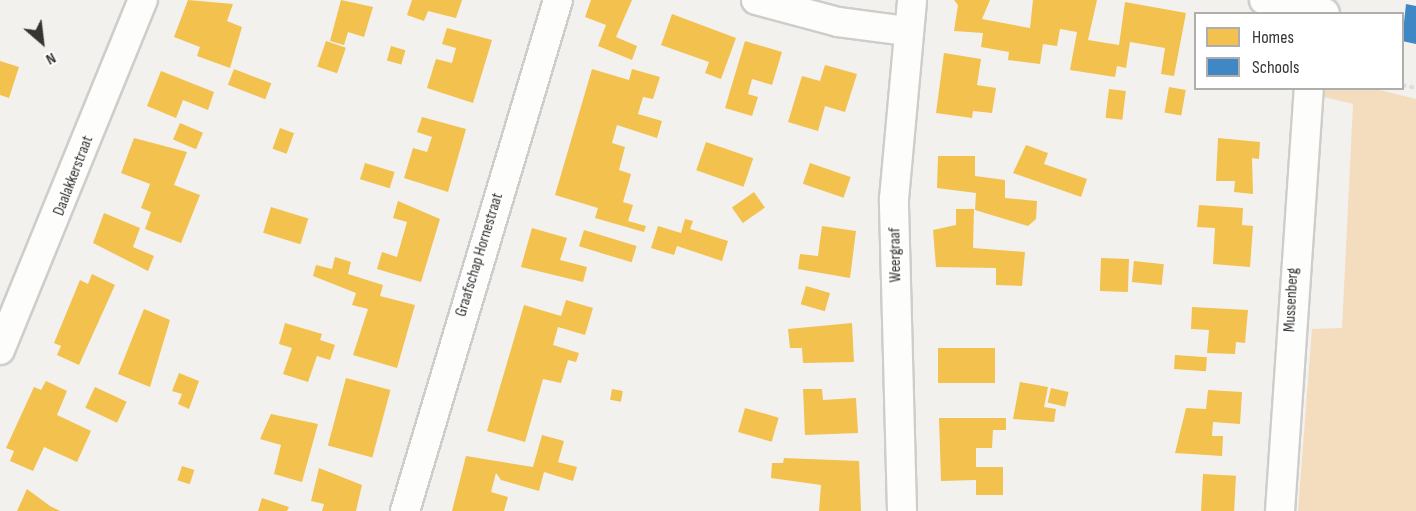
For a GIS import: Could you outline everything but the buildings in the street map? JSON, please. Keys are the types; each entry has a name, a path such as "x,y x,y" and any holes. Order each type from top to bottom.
{"street":[{"name":"Daalakkerstraat","path":"0,350 143,0"},
{"name":"Graafschap Hornestraat","path":"405,511 558,0"},
{"path":"756,0 838,22 907,32"},
{"name":"Weergraaf","path":"902,511 894,200 907,32 912,0"},
{"path":"1264,0 1326,9"},
{"name":"Mussenberg","path":"1280,511 1309,90"}],"shaded area":[{"path":"1325,90 1380,90 1416,99 1416,511 1298,511 1312,329 1342,328 1353,104 1324,97"}]}
